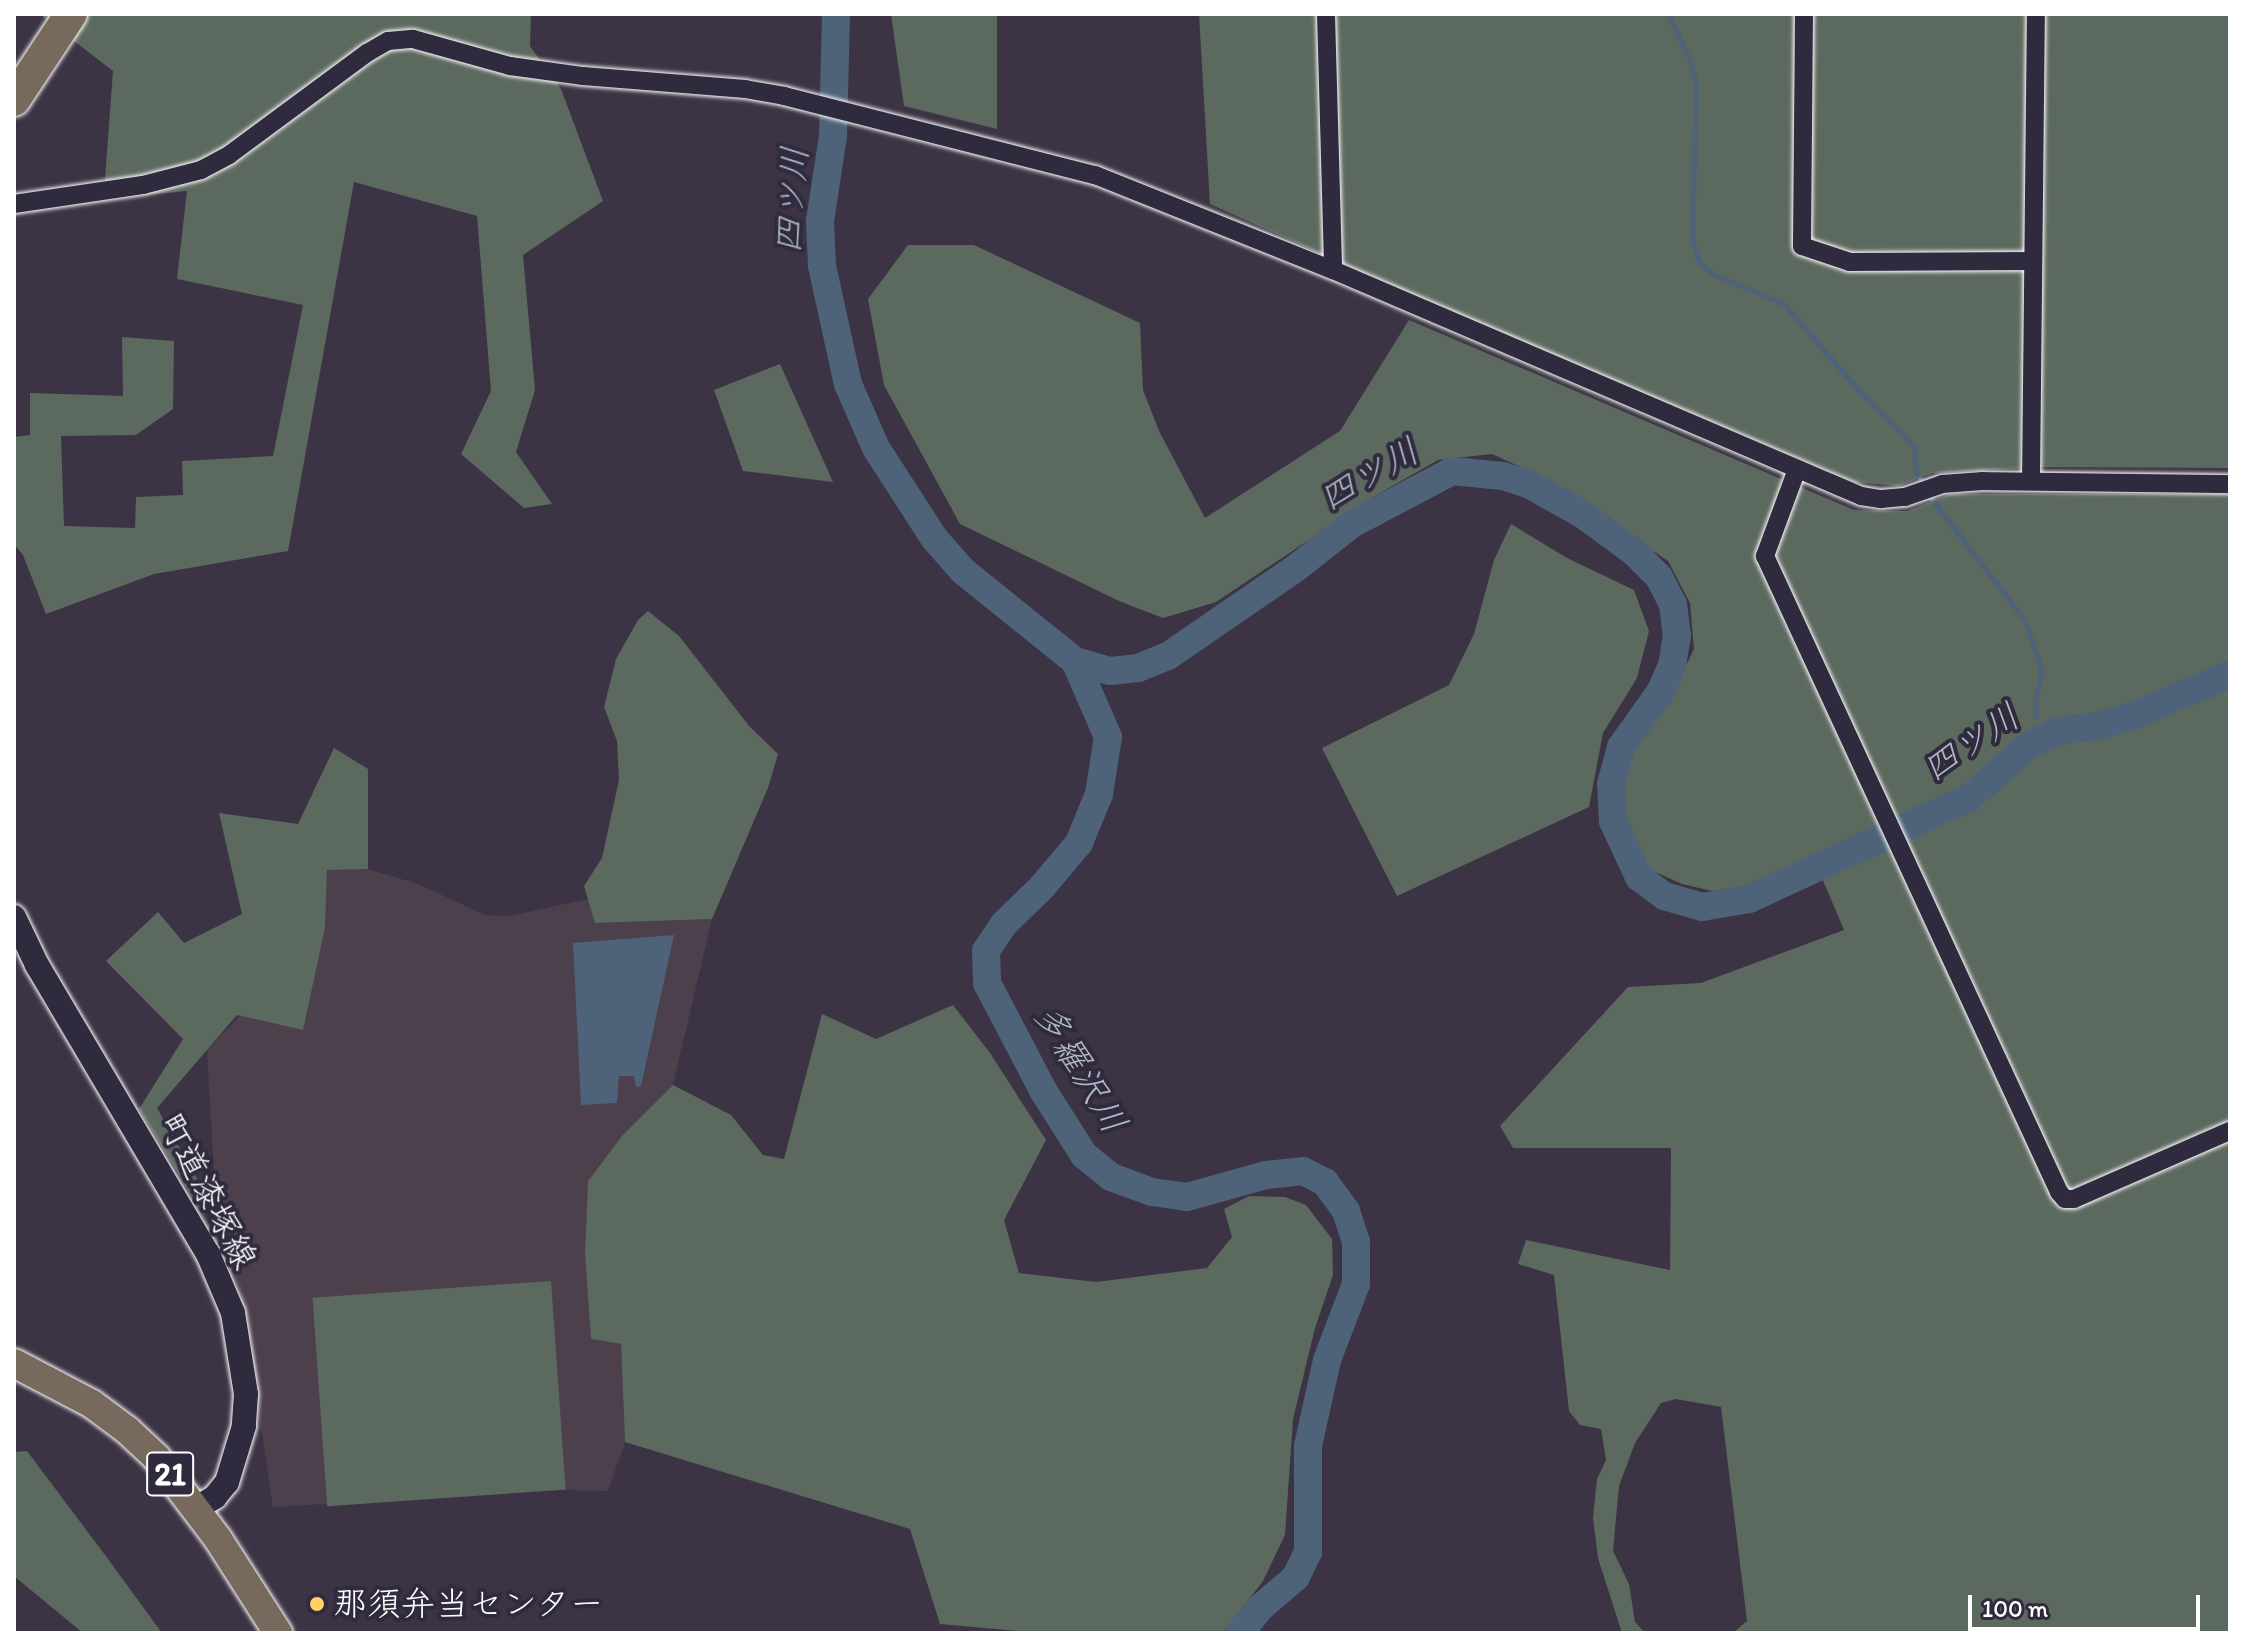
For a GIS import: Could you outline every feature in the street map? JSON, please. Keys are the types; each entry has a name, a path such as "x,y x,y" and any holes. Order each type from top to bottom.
{"highway":[{"path":"14,100 71,14"}],"main road":[{"name":"21","path":"14,1363 92,1404 156,1457 195,1509 278,1633"}],"street":[{"path":"1326,14 1333,270"},
{"path":"1804,14 1802,246 1850,262 2032,261"},
{"path":"2031,481 2036,14"},
{"path":"14,204 143,185 201,170 229,155 388,41 413,39 510,66 745,89 784,96 1095,175 1333,270 1861,496 1881,499 1905,497 1942,484 2031,481 2230,484"},
{"path":"1797,469 1765,556 2065,1199 2074,1199 2230,1131"},
{"name":"町道漆塚線","path":"14,917 37,965 208,1254 233,1313 246,1394 244,1426 227,1482 215,1497 195,1509"}],"shaded area":[{"path":"368,869 418,884 485,915 510,916 588,899 596,923 712,919 673,1085 620,1139 588,1181 585,1253 591,1339 621,1344 625,1442 608,1491 565,1490 273,1507 242,1299 216,1207 207,1050 325,928 327,870"}],"green space":[{"path":"39,14 531,14 530,46 561,89 603,201 523,255 535,390 516,452 552,504 524,508 461,454 491,391 477,216 354,182 288,551 154,574 46,614 23,555 14,544 14,437 30,435 30,393 123,396 122,337 174,341 173,409 136,435 61,436 64,526 135,528 136,497 183,495 182,461 273,456 303,305 177,279 187,191 111,198 105,179 113,71"},
{"path":"891,14 997,14 997,129 904,106"},
{"path":"1199,14 2230,14 2230,468 2049,467 1932,473 1899,486 1854,482 1423,299 1210,204"},
{"path":"908,245 974,245 1140,323 1143,390 1159,431 1205,518 1340,431 1409,320 1854,510 1907,511 1950,494 2230,494 2230,1633 1733,1633 1747,1621 1721,1407 1676,1399 1661,1403 1635,1443 1619,1486 1613,1551 1629,1584 1635,1622 1645,1633 1622,1633 1598,1558 1593,1518 1597,1479 1606,1460 1601,1429 1580,1425 1569,1411 1554,1275 1518,1264 1526,1240 1670,1270 1671,1148 1513,1148 1500,1126 1628,987 1701,983 1844,930 1813,857 1746,886 1712,891 1682,884 1649,869 1631,837 1623,814 1621,790 1634,740 1670,699 1694,649 1690,603 1668,561 1547,479 1492,454 1438,460 1373,497 1216,602 1163,618 1119,601 960,524 884,385 868,299"},
{"path":"780,364 833,482 743,471 714,390"},
{"path":"1511,524 1567,558 1634,590 1649,631 1637,678 1603,733 1589,807 1397,896 1322,748 1449,685 1474,634 1494,560"},
{"path":"648,611 679,636 750,727 778,754 768,788 712,919 595,923 584,886 602,858 619,780 617,741 604,707 616,659 638,620"},
{"path":"334,748 368,769 368,869 327,870 325,928 303,1030 237,1015 157,1108 213,1207 204,1215 139,1109 183,1039 106,961 158,912 184,943 242,914 219,813 298,824"},
{"path":"953,1005 990,1053 1046,1140 1004,1220 1019,1273 1096,1282 1207,1268 1232,1237 1224,1209 1249,1196 1285,1197 1306,1205 1332,1239 1333,1275 1315,1328 1293,1419 1285,1535 1263,1581 1223,1633 1039,1633 940,1624 910,1529 625,1442 621,1344 591,1339 585,1253 588,1181 622,1136 673,1085 731,1115 763,1155 784,1159 822,1014 876,1039"},
{"path":"551,1281 566,1489 327,1506 313,1298"},
{"path":"27,1451 162,1633 83,1633 14,1576 14,1452"}],"water":[{"path":"674,935 641,1086 636,1087 634,1076 619,1076 617,1103 581,1105 573,943"}],"waterway":[{"name":"四ツ川","path":"836,14 833,136 820,221 822,266 848,384 876,448 934,538 963,571 1075,661 1110,671 1138,668 1168,656 1296,568 1352,524 1452,471 1503,476 1530,485 1582,514 1635,553 1659,577 1673,604 1677,635 1672,665 1661,691 1621,747 1611,784 1613,821 1639,877 1664,896 1702,907 1749,899 1969,798 2028,746 2057,731 2097,726 2135,715 2230,674"},
{"path":"1668,14 1690,60 1696,84 1692,238 1699,262 1713,274 1783,303 1855,386 1914,446 1916,472 1924,485"},
{"path":"1928,494 2025,621 2042,672 2035,700 2036,716"},
{"name":"多羅沢川","path":"1075,661 1108,737 1099,794 1079,843 1042,887 1004,924 986,951 987,983 1044,1092 1084,1155 1111,1177 1152,1192 1187,1197 1266,1175 1303,1171 1325,1182 1346,1211 1356,1242 1356,1284 1327,1360 1308,1446 1308,1552 1296,1577 1260,1608 1240,1633"}],"place":[{"name":"那須弁当センター","path":"317,1604"}]}
